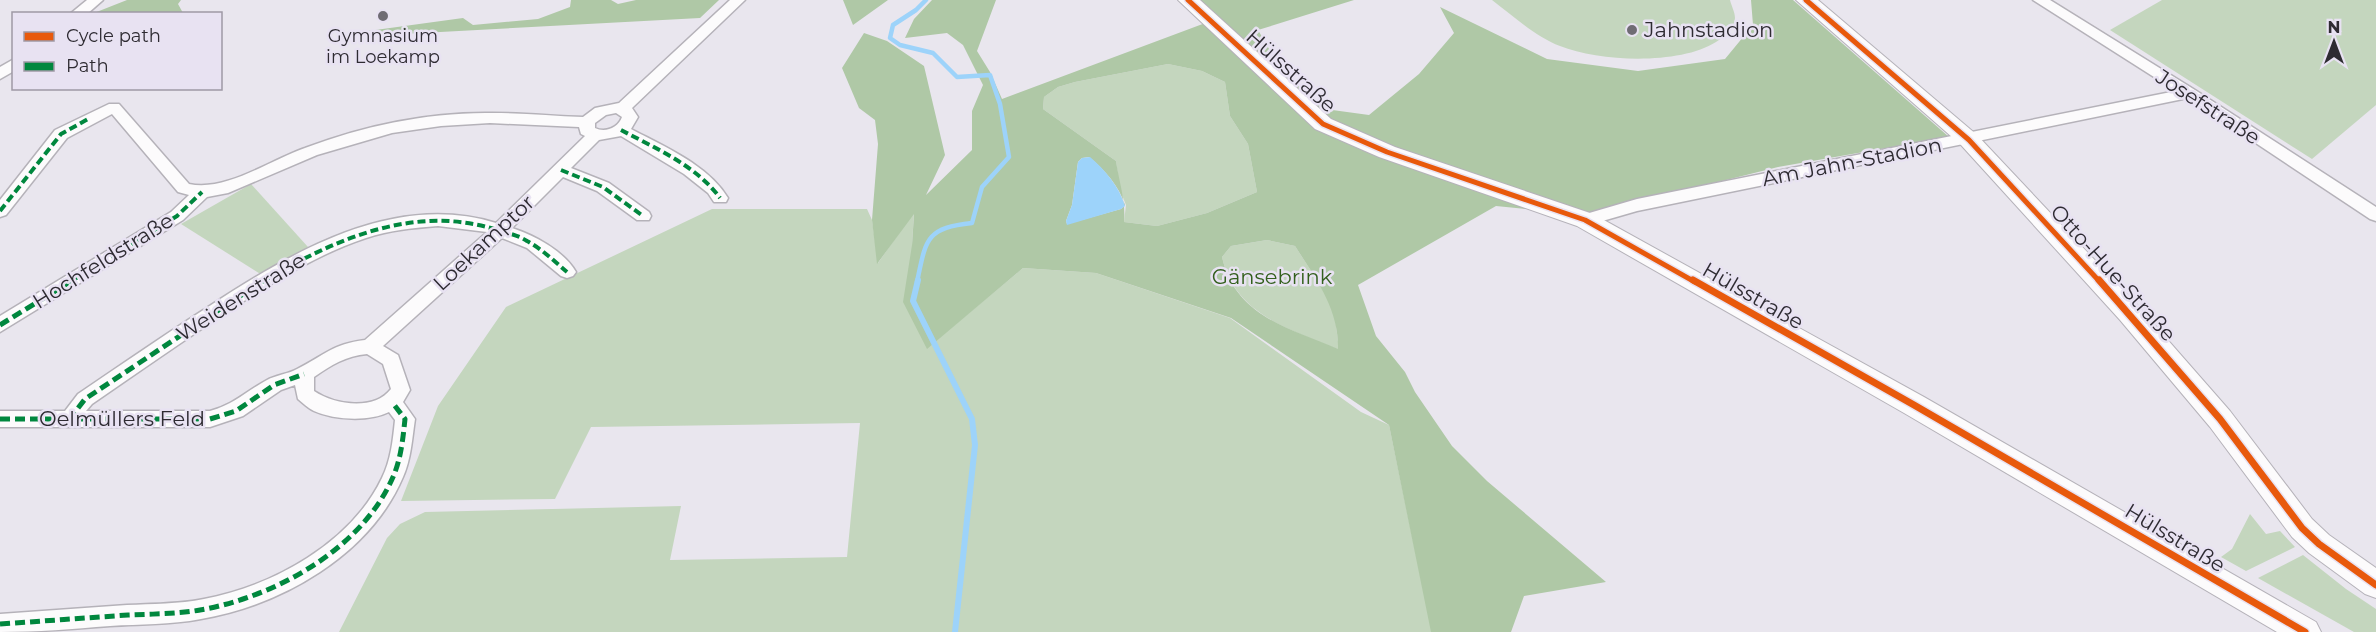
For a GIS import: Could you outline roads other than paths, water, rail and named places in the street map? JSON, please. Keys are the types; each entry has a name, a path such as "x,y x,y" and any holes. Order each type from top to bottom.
{"main road":[{"name":"Hülsstraße","path":"1188,0 1323,124 1387,152 1585,220 1924,411 2305,632"},
{"name":"Otto-Hue-Straße","path":"1806,0 1969,140 2129,313 2220,420 2302,528 2319,544 2376,585"}],"street":[{"path":"80,12 96,0"},
{"path":"202,192 222,189 311,151 391,128 441,121 490,118 591,128 603,136 621,130 630,121 630,116 622,109 738,0"},
{"name":"Josefstraße","path":"2040,0 2190,93 2376,215"},
{"path":"0,74 12,65"},
{"name":"Am Jahn-Stadion","path":"1585,220 1637,205 1969,140 2190,93"},
{"name":"Hochfeldstraße","path":"0,211 61,134 90,117 114,107 184,188 202,192"},
{"name":"Loekamptor","path":"370,347 499,231 561,170 591,128 592,115 602,110 622,109"},
{"path":"621,130 703,180 716,190 720,198"},
{"path":"561,170 603,187 643,216"},
{"name":"Hochfeldstraße","path":"0,325 177,216 202,192"},
{"name":"Weidenstraße","path":"69,420 85,399 281,268 316,250 355,235 398,223 440,220 473,223 537,246 567,272"},
{"path":"370,347 391,360 402,390 392,402 376,410 345,410 320,405 305,394 304,374 328,358 350,349 370,347"},
{"name":"Oelmüllers Feld","path":"0,419 210,420 236,411 274,386 304,374"},
{"path":"0,624 208,609 270,590 313,564 348,538 370,514 389,486 400,458 405,419 392,402"}],"water":[{"path":"1090,157 1111,179 1125,206 1067,225 1078,162 1082,158"}],"waterway":[{"path":"917,282 926,246 930,239 945,228 972,223 982,187 1009,157 1000,104 990,75 957,77 933,53 900,45 890,38 893,25 916,10 926,0"},
{"path":"918,280 913,301 972,419 975,445 955,632"}],"place":[{"name":"Gymnasium im Loekamp","path":"383,16"},
{"name":"Jahnstadion","path":"1632,30"}],"park label":[{"name":"Gänsebrink","path":"1272,277"}]}
